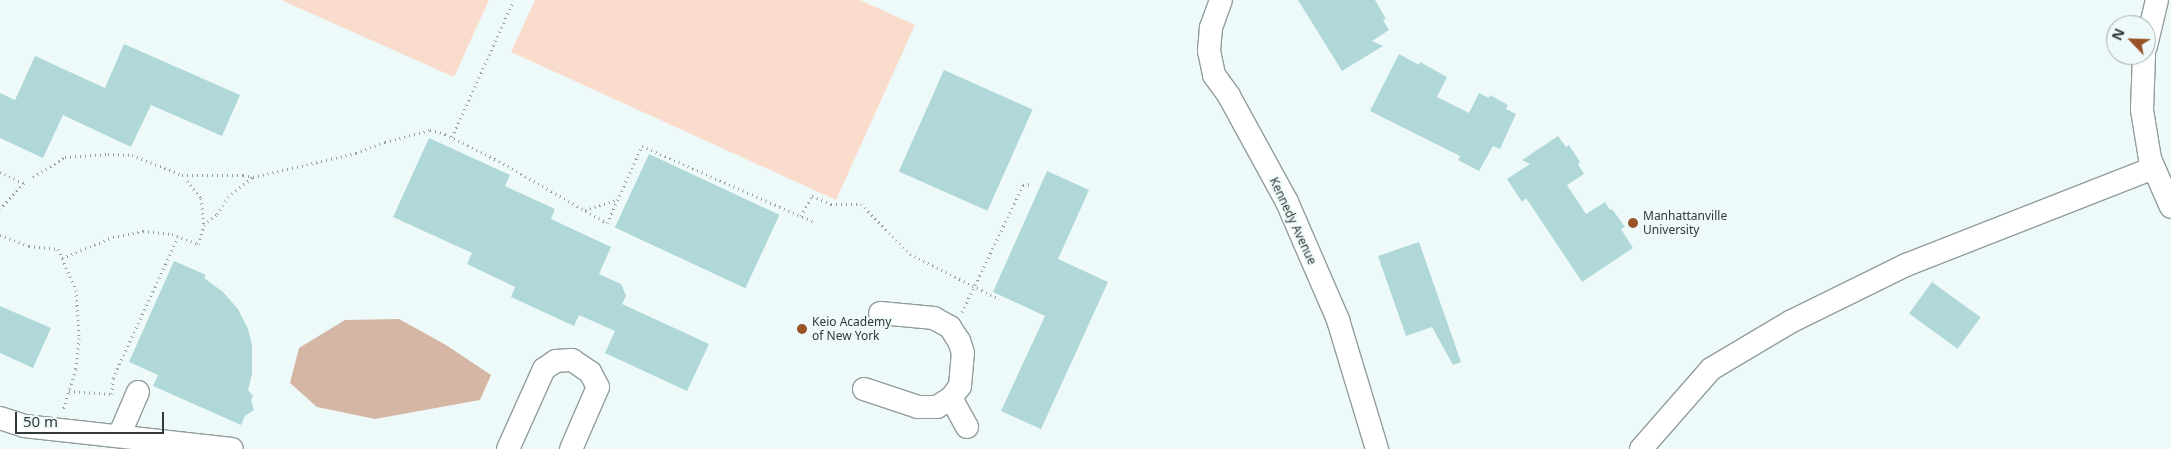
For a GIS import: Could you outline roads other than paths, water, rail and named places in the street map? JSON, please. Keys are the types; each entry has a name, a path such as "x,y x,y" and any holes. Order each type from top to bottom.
{"street":[{"name":"Kennedy Avenue","path":"1221,0 1211,28 1209,51 1214,75 1229,96 1287,202 1338,320 1377,449"},
{"path":"2153,15 2157,0"},
{"path":"2144,65 2142,110 2153,168 2170,204"},
{"path":"1641,449 1711,369 1792,321 1906,265 2153,168"},
{"path":"864,389 918,407 937,407 951,398 960,386 963,353 950,327 934,318 880,313"},
{"path":"508,449 544,369 556,361 572,360 590,372 598,387 570,449"},
{"path":"119,436 138,392"},
{"path":"951,398 967,426"},
{"path":"0,418 24,426 232,449"}],"place":[{"name":"Manhattanville University","path":"1633,223"},
{"name":"Keio Academy of New York","path":"802,329"}]}
